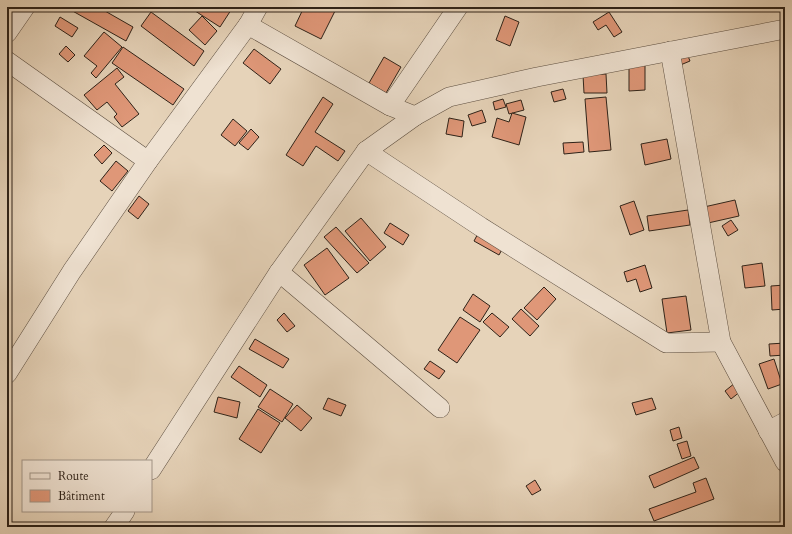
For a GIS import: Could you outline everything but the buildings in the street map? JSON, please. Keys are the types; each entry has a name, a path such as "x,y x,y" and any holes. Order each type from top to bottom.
{"street":[{"path":"7,33 24,7"},
{"path":"7,374 72,271 148,161 248,25 258,7"},
{"path":"390,106 458,7"},
{"path":"248,25 390,106 415,116"},
{"path":"152,468 279,272 366,151 415,116 449,97 537,77 785,28"},
{"path":"670,51 721,342 785,462"},
{"path":"7,61 148,161"},
{"path":"366,151 481,227 666,343 721,342"},
{"path":"279,272 440,408"},
{"path":"768,431 785,422"},
{"path":"114,527 124,512"}]}
